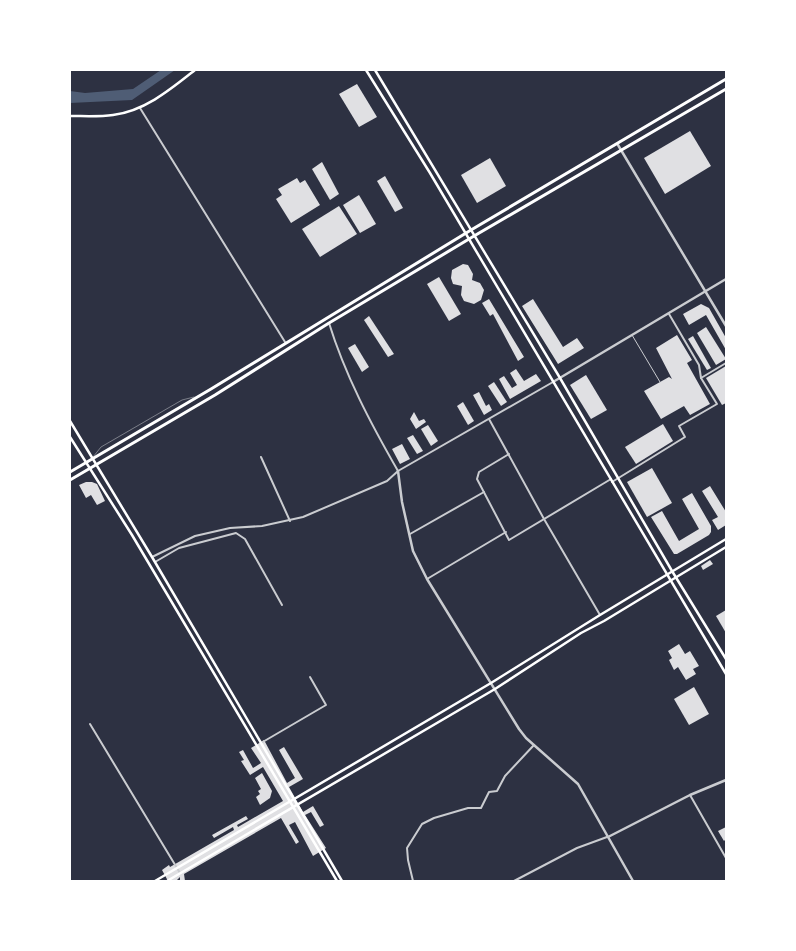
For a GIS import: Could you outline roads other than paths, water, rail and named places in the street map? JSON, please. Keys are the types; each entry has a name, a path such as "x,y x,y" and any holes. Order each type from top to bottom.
{"main road":[{"path":"70,116 113,115 140,108 156,99 195,70"},
{"path":"366,70 726,674"},
{"path":"375,70 726,659"},
{"path":"70,472 471,230 726,80"},
{"path":"70,480 215,395 329,323 474,236 726,89"},
{"path":"70,421 342,881"},
{"path":"70,436 85,462 91,468 337,881"},
{"path":"155,881 491,683 600,614 726,539"},
{"path":"167,881 495,689 581,633 726,547"}],"street":[{"path":"140,108 285,342"},
{"path":"618,145 726,326"},
{"path":"152,557 194,536 230,528 262,526 303,517 387,481 398,471 560,378 726,279"},
{"path":"509,454 479,472 477,479 509,540 544,518 611,480 618,478 685,437 679,426 717,404 701,378 699,365 668,313"},
{"path":"722,320 726,318"},
{"path":"329,323 338,351 353,385 398,471 408,534 413,552 427,579 519,729 578,784 633,881"},
{"path":"632,335 660,382"},
{"path":"701,378 726,363"},
{"path":"488,418 600,614"},
{"path":"261,457 290,521"},
{"path":"408,534 413,534 484,492"},
{"path":"427,579 506,532"},
{"path":"155,562 179,548 236,533 245,539 282,606"},
{"path":"262,743 326,705 310,677"},
{"path":"90,724 180,873"},
{"path":"413,881 407,848 422,824 434,818 468,808 481,808 489,792 497,791 505,776 534,744"},
{"path":"514,881 577,848 608,837 690,795 726,780"},
{"path":"690,795 726,858"}],"water":[{"path":"161,70 175,70 132,100 70,103 70,91 85,93 133,89"}]}
